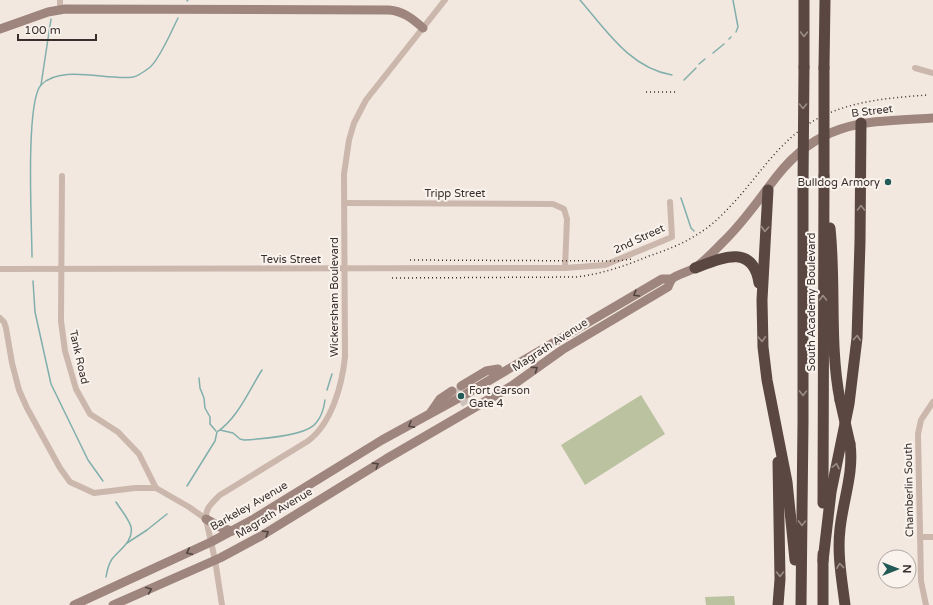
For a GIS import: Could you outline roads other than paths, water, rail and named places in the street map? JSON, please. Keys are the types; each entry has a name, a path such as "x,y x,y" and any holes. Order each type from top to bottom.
{"highway":[{"name":"South Academy Boulevard","path":"800,605 803,422 804,0"},
{"name":"South Academy Boulevard","path":"823,605 825,0"},
{"path":"825,28 830,0"},
{"path":"823,560 830,492 849,404 857,338 860,249 861,123"},
{"path":"824,176 832,250 835,374 850,444 851,456 850,474 842,515 839,541 840,570 845,605"},
{"path":"768,190 762,300 763,346 767,380 789,497 800,605"},
{"path":"695,268 724,257 739,257 748,260 758,272 762,300"},
{"path":"776,423 780,571 778,605"}],"main road":[{"path":"0,29 43,14 60,5 389,10 401,12 423,28"},
{"name":"B Street","path":"817,140 834,131 861,123 933,118"},
{"name":"Magrath Avenue","path":"113,605 215,560 261,536 386,459 510,387 562,350 668,287 671,279 695,268 732,233 790,161 805,147 817,140"},
{"path":"512,366 486,371 465,392 512,366 662,279 671,279"},
{"name":"Barkeley Avenue","path":"74,605 232,531 382,440 430,414 443,412 456,397 440,400 430,414"},
{"path":"206,519 222,528 232,531"}],"street":[{"name":"Wickersham Boulevard","path":"206,519 208,509 220,495 308,441 319,432 326,422 341,382 344,366 345,164 354,123 361,108 369,97 445,0"},
{"path":"915,68 933,73"},
{"name":"Tank Road","path":"62,176 61,321 65,351 76,389 90,414 118,432 140,454 156,488"},
{"name":"2nd Street","path":"605,265 672,237 670,202"},
{"name":"Tripp Street","path":"344,203 554,204 564,208 567,219 565,268"},
{"name":"Tevis Street","path":"0,269 565,268 605,265"},
{"path":"0,318 4,322 6,328 16,380 27,408 60,468 70,482 94,493 135,488 156,488 189,507 206,519 215,560 222,605"},
{"name":"Chamberlin South","path":"926,605 921,581 918,434 921,420 933,402"},
{"path":"920,538 933,537"},
{"path":"216,605 220,590"}],"waterway":[{"path":"580,0 609,35 631,56 644,65 657,71 672,75"},
{"path":"733,0 738,27 736,32"},
{"path":"32,257 30,167 31,140 36,96 41,85 60,75 72,74 123,78 137,76 149,68 157,59 178,18"},
{"path":"41,85 51,19"},
{"path":"713,53 724,44"},
{"path":"699,64 705,59"},
{"path":"684,80 696,68"},
{"path":"681,198 691,228 694,231"},
{"path":"33,281 35,312 51,384 88,460 103,481"},
{"path":"187,486 215,441 217,432 237,412 262,370"},
{"path":"327,390 332,374"},
{"path":"199,378 205,408 210,417 210,424 216,431"},
{"path":"220,430 233,433 240,439 244,440 271,438 293,434 303,431 316,423 320,418 325,400"},
{"path":"106,577 112,559 128,541 131,532 129,521 116,502"},
{"path":"127,543 147,530 167,514"}],"tunnel":[{"path":"455,395 463,389"},
{"path":"460,403 468,398"}],"railway":[{"path":"646,92 675,92"},
{"path":"392,278 576,277 604,272 622,266 676,246 706,229 733,204 771,158 789,139 810,123 823,116 852,105 882,99 927,95"},
{"path":"410,260 616,261 633,259"}],"place":[{"name":"Bulldog Armory","path":"888,182"},
{"name":"Fort Carson Gate 4","path":"461,396"}]}
